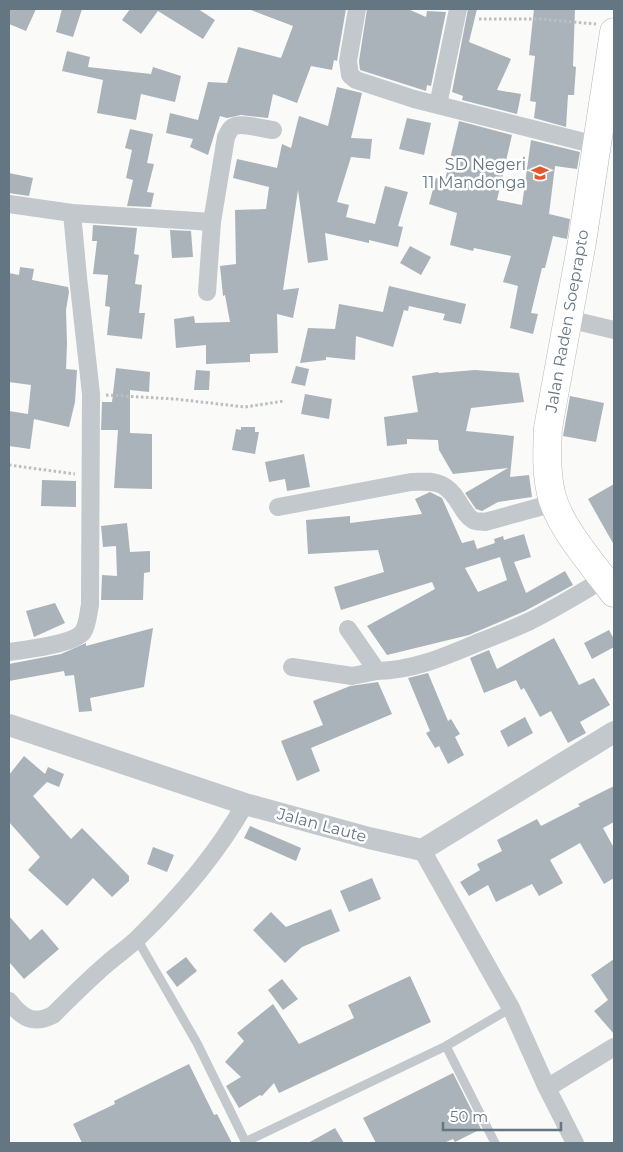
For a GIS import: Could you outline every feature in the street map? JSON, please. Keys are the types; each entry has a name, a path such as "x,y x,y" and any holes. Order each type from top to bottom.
{"highway":[{"name":"Jalan Raden Soeprapto","path":"609,586 559,514 548,481 547,454 548,428 582,242 610,28"}],"street":[{"path":"357,9 348,60 350,75 356,80 385,91 596,145"},
{"path":"438,105 458,9"},
{"path":"207,292 212,222 226,137 234,126 273,130"},
{"path":"9,204 72,213 212,222"},
{"path":"9,652 47,646 78,637 85,627 90,606 91,394 72,213"},
{"path":"568,319 614,330"},
{"path":"278,507 411,482 432,481 448,489 456,496 468,515 474,520 485,522 554,503"},
{"path":"292,667 352,676 418,666 444,658 530,621 559,606 609,586"},
{"path":"348,629 377,671"},
{"name":"Jalan Laute","path":"9,725 245,804 369,838 422,850"},
{"path":"575,1143 510,1008 422,850 614,732"},
{"path":"9,1001 18,1013 31,1019 42,1020 53,1014 109,961 138,939 186,888 215,851 245,804"},
{"path":"547,1088 614,1047"}],"lane":[{"path":"138,939 197,1043 245,1143 446,1046 510,1008"},
{"path":"446,1046 495,1143"}],"path":[{"path":"479,19 540,19 610,28"},
{"path":"91,394 175,399 245,407 284,401"},
{"path":"9,465 90,476"}],"building":[{"path":"9,9 36,9 26,31 9,24"},
{"path":"62,9 82,9 73,37 56,32"},
{"path":"130,9 198,9 215,20 203,39 158,11 141,34 122,20"},
{"path":"251,9 346,9 337,61 334,60 332,70 311,66 297,103 273,94 268,118 241,115 227,118 220,116 208,155 190,147 193,139 166,133 170,113 198,120 208,82 227,83 238,47 281,58 293,26"},
{"path":"367,9 408,9 426,17 427,11 446,12 431,86 427,85 426,91 360,70 359,61"},
{"path":"468,9 477,9 469,42 511,59 497,90 521,94 517,114 462,100 463,96 452,92"},
{"path":"534,9 575,9 573,66 576,67 574,95 568,95 566,127 534,118 536,102 530,101 535,56 529,55"},
{"path":"67,51 90,57 88,67 151,74 153,67 181,76 175,102 141,94 136,120 97,113 103,80 62,71"},
{"path":"337,87 362,93 351,138 372,139 370,159 351,157 337,202 349,205 346,217 375,224 385,186 408,192 398,226 403,227 398,247 369,240 369,243 325,233 328,260 308,263 298,190 283,290 299,288 293,318 277,314 278,353 250,354 250,362 206,364 206,345 176,348 174,319 194,316 195,323 230,322 225,295 223,296 220,266 236,264 235,210 266,209 269,187 233,178 237,159 277,168 282,144 291,148 299,116 328,126"},
{"path":"407,118 431,123 424,155 399,149"},
{"path":"459,121 512,135 497,200 522,205 531,140 580,152 577,169 555,166 549,214 570,219 567,239 553,236 545,268 542,268 531,313 538,314 533,334 510,328 518,286 503,282 511,256 474,248 473,251 450,245 457,213 429,204 436,178 445,180"},
{"path":"130,129 153,134 147,163 154,164 147,192 154,193 151,207 127,206 133,180 126,178 132,150 125,148"},
{"path":"9,173 33,178 29,196 9,193"},
{"path":"93,225 137,228 134,254 139,255 135,284 142,285 139,313 145,313 142,339 107,335 110,307 105,306 108,275 93,274 97,241 92,241"},
{"path":"170,230 191,231 193,257 172,258"},
{"path":"410,246 431,257 421,275 400,263"},
{"path":"20,267 34,269 32,280 68,287 66,369 77,370 75,402 69,427 34,419 30,449 9,446 9,411 28,414 31,385 9,382 9,273 19,275"},
{"path":"389,286 466,304 461,324 443,320 445,314 409,306 408,311 404,310 393,347 356,336 355,360 326,357 326,360 300,363 308,328 335,329 339,304 383,312"},
{"path":"296,366 309,369 305,386 291,383"},
{"path":"116,368 150,372 149,392 130,390 130,433 152,434 152,489 114,488 118,430 101,430 102,402 112,402"},
{"path":"196,370 210,371 209,390 194,390"},
{"path":"475,370 519,373 524,402 471,408 466,431 514,436 510,477 529,475 532,497 498,502 482,511 476,509 465,493 508,468 453,474 439,450 438,440 407,439 407,444 387,446 384,417 418,412 412,376 438,372"},
{"path":"305,394 332,399 329,419 301,414"},
{"path":"570,396 604,403 596,442 563,436"},
{"path":"241,427 255,427 255,432 259,432 255,454 232,450 236,429 241,430"},
{"path":"304,454 310,487 287,491 285,479 269,482 265,462"},
{"path":"42,480 76,481 76,507 41,506"},
{"path":"614,484 614,545 588,499"},
{"path":"430,492 442,498 462,543 474,540 477,549 495,543 494,539 503,536 504,540 524,534 531,557 514,562 526,593 565,571 573,585 525,611 469,635 387,655 367,626 435,589 432,582 341,610 334,587 384,572 378,550 308,554 306,520 350,516 350,523 422,514 415,499","holes":["500,557 507,580 478,592 465,568"]},
{"path":"127,523 130,552 150,551 150,572 144,573 143,600 101,600 102,575 117,576 116,546 103,547 101,526"},
{"path":"55,603 65,623 34,637 26,611"},
{"path":"153,628 144,687 90,698 92,711 79,712 74,675 65,676 64,671 9,681 9,664 61,654 86,643 86,646"},
{"path":"609,630 614,639 614,647 592,659 584,643"},
{"path":"554,638 579,685 594,678 610,705 580,722 586,733 568,743 551,711 540,717 524,688 521,690 516,680 484,693 470,658 489,650 497,669"},
{"path":"428,673 448,721 451,719 460,734 455,737 464,755 448,764 439,746 435,748 426,733 430,731 408,678"},
{"path":"378,682 392,714 311,748 320,771 297,781 281,741 323,725 313,701 350,686"},
{"path":"525,717 533,733 508,747 500,731"},
{"path":"24,756 45,774 48,767 64,774 59,787 47,782 33,796 71,839 82,828 129,876 129,881 112,897 93,878 67,906 28,870 40,857 9,822 9,775"},
{"path":"614,786 614,822 603,828 614,848 614,878 604,884 580,843 550,860 563,883 539,896 532,884 496,902 488,885 469,896 460,882 480,870 477,864 502,851 497,840 537,819 541,826 580,806 578,804"},
{"path":"250,826 301,848 296,861 244,838"},
{"path":"153,847 174,855 167,872 147,864"},
{"path":"372,878 381,899 349,912 340,891"},
{"path":"331,909 340,931 302,947 285,963 253,930 271,912 286,927"},
{"path":"9,916 30,940 42,929 59,949 24,979 9,962"},
{"path":"186,957 197,971 177,987 166,972"},
{"path":"614,959 614,1034 594,1011 608,1000 591,975"},
{"path":"410,976 431,1022 279,1093 274,1083 262,1096 260,1095 239,1108 226,1086 241,1077 225,1062 244,1041 237,1033 273,1004 299,1044 354,1018 348,1005"},
{"path":"282,979 298,999 283,1010 268,990"},
{"path":"189,1064 214,1115 217,1114 232,1143 82,1143 73,1124 115,1104 114,1101"},
{"path":"453,1073 481,1129 455,1142 453,1139 444,1143 376,1143 363,1118"},
{"path":"335,1128 344,1143 308,1143"}],"place":[{"name":"SD Negeri 11 Mandonga","path":"540,173"}]}
